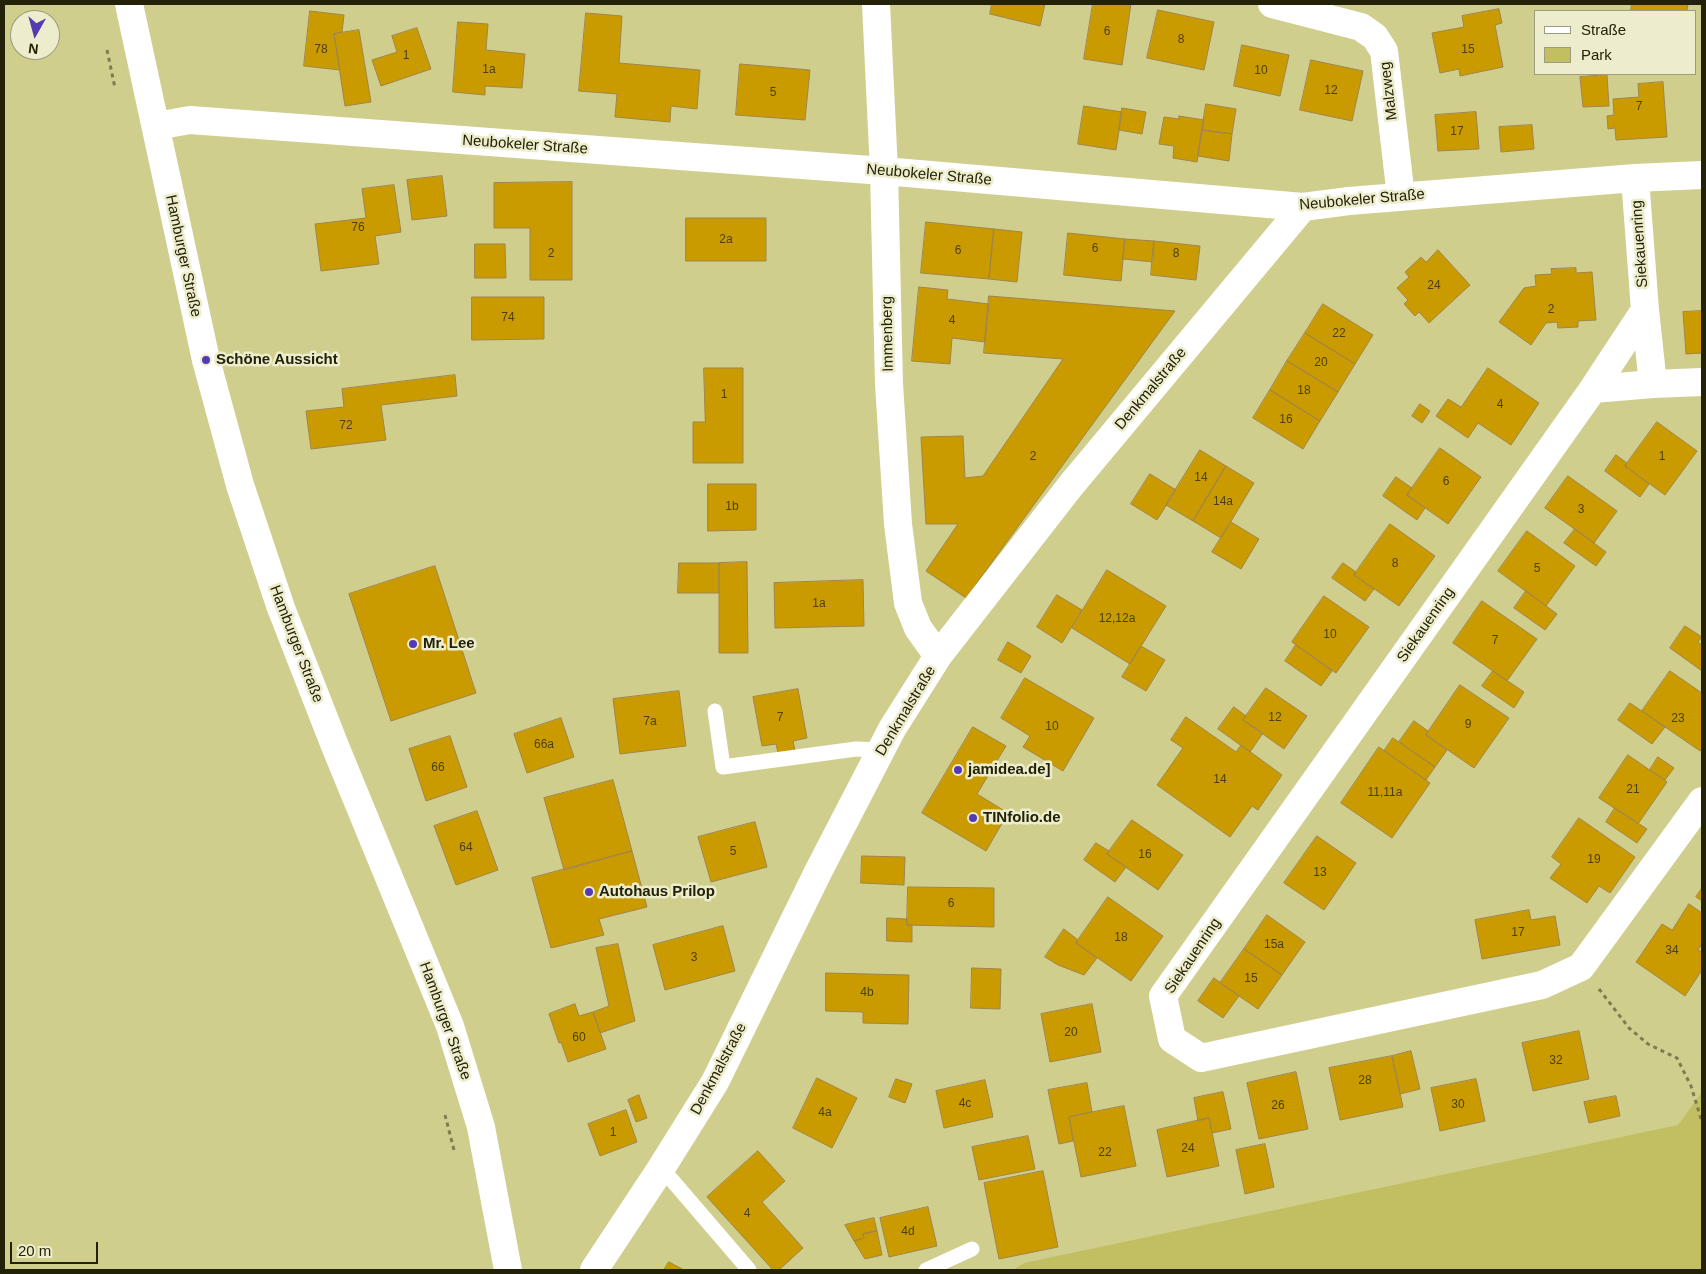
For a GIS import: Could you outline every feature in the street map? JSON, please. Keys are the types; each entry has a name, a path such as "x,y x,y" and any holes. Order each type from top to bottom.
{"street":[{"name":"Hamburger Straße","path":"129,4 206,360 240,485 281,608 335,746 450,1026 481,1127 508,1270"},
{"name":"Immenberg","path":"876,4 884,171 889,384 898,524 908,603 918,628 938,656"},
{"name":"Malzweg","path":"1272,4 1361,27 1375,37 1384,51 1401,196"},
{"name":"Neubokeler Straße","path":"156,126 190,120 884,171 1303,207 1401,196 1635,178 1702,175"},
{"name":"Siekauenring","path":"1635,178 1645,310 1653,384"},
{"name":"Denkmalstraße","path":"594,1270 715,1082 819,870 892,729 938,656 1072,484 1303,207"},
{"name":"Siekauenring","path":"1645,310 1593,389 1164,996 1172,1039 1201,1058 1542,984 1581,967 1702,801"},
{"path":"1593,389 1702,382"}],"lane":[{"path":"715,711 723,768 856,749 882,750"},
{"path":"660,1170 671,1179 749,1270"},
{"path":"926,1270 972,1249"}],"path":[{"path":"1614,1008 1629,1028 1648,1044 1677,1058 1690,1086 1702,1122"}],"green space":[{"path":"1702,1092 1702,1270 1013,1270 1024,1263 1678,1125"}],"building":[{"path":"992,4 1045,4 1040,26 990,14"},
{"path":"1093,4 1131,4 1122,65 1084,59"},
{"path":"1632,4 1688,4 1687,10 1631,10"},
{"path":"1499,9 1502,23 1495,25 1503,67 1460,76 1459,69 1440,73 1432,33 1464,27 1462,16"},
{"path":"1158,10 1214,22 1204,70 1147,58"},
{"path":"310,11 344,15 342,32 334,34 340,70 304,66"},
{"path":"586,13 622,16 619,63 700,70 697,109 671,106 670,122 615,117 617,94 579,91"},
{"path":"458,22 488,24 486,50 525,54 522,88 485,86 485,95 453,92"},
{"path":"417,28 431,69 381,86 372,60 397,52 392,36"},
{"path":"359,30 371,102 345,106 334,34"},
{"path":"1242,45 1289,55 1280,96 1234,86"},
{"path":"1311,60 1363,71 1352,121 1300,110"},
{"path":"740,64 810,70 805,120 736,115"},
{"path":"1607,75 1609,106 1583,107 1580,77"},
{"path":"1663,82 1667,137 1616,140 1615,128 1608,129 1607,116 1614,115 1613,99 1639,97 1638,84"},
{"path":"1206,104 1236,109 1232,134 1202,130"},
{"path":"1084,106 1122,112 1116,150 1078,144"},
{"path":"1122,108 1146,112 1142,134 1119,130"},
{"path":"1476,112 1479,149 1438,151 1435,115"},
{"path":"1179,116 1204,120 1197,162 1173,158 1174,146 1159,144 1164,117 1179,119"},
{"path":"1532,125 1534,149 1501,152 1499,127"},
{"path":"1202,130 1232,134 1229,161 1198,156"},
{"path":"442,176 447,216 412,220 407,180"},
{"path":"572,182 572,280 530,280 530,228 494,228 494,183"},
{"path":"394,185 401,232 375,236 379,264 321,271 315,224 366,218 362,189"},
{"path":"686,218 766,218 766,261 686,261"},
{"path":"926,222 994,229 989,279 921,273"},
{"path":"994,229 1022,232 1017,282 989,279"},
{"path":"1068,233 1125,239 1121,281 1064,275"},
{"path":"1125,239 1154,241 1153,262 1123,259"},
{"path":"1154,241 1200,246 1196,280 1151,275"},
{"path":"475,244 505,244 506,278 475,278"},
{"path":"1438,250 1470,285 1429,323 1419,312 1415,316 1404,304 1408,300 1397,288 1409,277 1405,272 1421,257 1426,262"},
{"path":"1576,268 1576,273 1592,272 1596,320 1578,321 1578,327 1558,328 1557,322 1546,323 1531,345 1499,322 1524,288 1536,286 1535,275 1552,274 1551,269"},
{"path":"919,287 948,290 947,299 989,304 985,342 952,338 950,364 912,361"},
{"path":"989,296 1175,311 966,598 926,571 958,524 926,524 921,437 963,436 965,478 983,476 1063,359 984,353"},
{"path":"472,297 544,297 544,339 472,340"},
{"path":"1323,304 1373,335 1355,364 1305,333"},
{"path":"1702,311 1702,353 1686,354 1683,312"},
{"path":"1305,333 1355,364 1338,392 1287,361"},
{"path":"1287,361 1338,392 1320,421 1270,390"},
{"path":"704,368 743,368 743,463 693,463 693,422 705,422"},
{"path":"1488,368 1539,403 1511,445 1478,423 1468,438 1436,416 1448,399 1461,407"},
{"path":"455,375 457,396 381,405 386,440 311,449 306,411 344,407 342,389"},
{"path":"1270,390 1320,421 1303,449 1253,418"},
{"path":"1420,404 1430,411 1422,423 1412,416"},
{"path":"1657,422 1697,451 1665,495 1625,466"},
{"path":"1440,448 1481,477 1448,524 1407,495"},
{"path":"1200,450 1226,466 1193,521 1166,505"},
{"path":"1616,455 1627,463 1625,466 1649,484 1640,497 1605,471"},
{"path":"1226,466 1254,483 1221,538 1193,521"},
{"path":"1150,474 1176,490 1157,520 1131,504"},
{"path":"1568,476 1617,511 1594,543 1545,508"},
{"path":"1396,477 1412,488 1407,495 1425,508 1417,520 1383,496"},
{"path":"708,484 756,484 756,530 708,531"},
{"path":"1231,522 1259,539 1241,569 1212,552"},
{"path":"1390,524 1435,556 1399,606 1354,575"},
{"path":"1575,529 1606,552 1596,566 1564,543"},
{"path":"1527,531 1575,566 1546,606 1498,571"},
{"path":"747,562 748,653 719,653 719,563"},
{"path":"679,563 719,563 719,593 678,593"},
{"path":"1343,563 1356,572 1354,575 1374,589 1365,601 1332,578"},
{"name":"Mr. Lee","path":"435,566 476,693 391,721 349,594"},
{"path":"1107,570 1166,606 1130,664 1072,628"},
{"path":"863,580 864,626 775,628 774,583"},
{"path":"1526,591 1557,614 1545,630 1514,608"},
{"path":"1057,595 1082,610 1062,643 1037,627"},
{"path":"1324,596 1369,627 1336,673 1292,642"},
{"path":"1482,601 1537,639 1507,681 1453,643"},
{"path":"1685,626 1702,637 1698,642 1702,645 1702,671 1670,648"},
{"path":"1008,642 1031,656 1021,673 998,660"},
{"path":"1296,645 1332,671 1321,686 1285,661"},
{"path":"1141,646 1165,660 1146,691 1122,677"},
{"path":"1493,671 1524,692 1514,708 1482,686"},
{"path":"1670,671 1702,693 1702,748 1700,751 1642,711"},
{"path":"1025,678 1094,718 1063,771 1023,747 1030,736 1001,718"},
{"path":"1460,685 1509,718 1474,768 1426,735"},
{"path":"1266,688 1307,716 1284,749 1243,720"},
{"path":"798,689 807,738 793,741 795,750 778,753 776,744 762,746 753,697"},
{"path":"679,691 686,746 620,754 613,699"},
{"path":"1630,703 1665,727 1652,744 1618,720"},
{"path":"1234,707 1246,716 1243,720 1263,733 1250,752 1218,729"},
{"path":"1186,717 1236,752 1241,745 1282,775 1258,810 1252,806 1230,837 1157,785 1183,748 1171,740"},
{"path":"561,718 574,757 527,773 514,734"},
{"path":"1414,721 1428,731 1426,735 1447,750 1435,767 1399,742"},
{"path":"973,727 1006,746 977,794 1008,813 986,851 922,813"},
{"path":"450,736 467,787 426,801 409,749"},
{"path":"1393,738 1435,767 1426,780 1384,751"},
{"path":"1379,747 1430,783 1392,838 1341,803"},
{"path":"1628,755 1667,782 1638,824 1599,798"},
{"path":"1658,757 1674,768 1665,780 1650,770"},
{"path":"613,780 632,851 564,870 544,798"},
{"path":"1615,808 1647,829 1637,843 1606,822"},
{"path":"477,811 498,870 456,885 434,826"},
{"path":"1579,818 1635,857 1610,893 1599,886 1587,903 1550,878 1561,864 1552,857"},
{"path":"1132,820 1183,855 1158,890 1107,854"},
{"path":"755,822 767,867 711,882 698,837"},
{"path":"1317,836 1356,863 1324,910 1284,883"},
{"path":"1096,843 1109,851 1107,854 1126,867 1115,882 1084,860"},
{"name":"Autohaus Prilop","path":"632,851 647,907 599,919 604,935 551,948 532,878"},
{"path":"862,856 905,857 904,885 861,883"},
{"path":"908,887 994,888 994,927 907,925"},
{"path":"1702,888 1702,901 1696,897"},
{"path":"1108,897 1163,936 1131,981 1076,943"},
{"path":"1689,904 1702,913 1702,944 1698,950 1702,952 1702,970 1685,996 1636,962 1662,924 1672,930"},
{"path":"1529,910 1531,920 1555,916 1560,945 1482,959 1475,920"},
{"path":"1267,915 1305,942 1282,975 1244,949"},
{"path":"887,918 907,919 907,925 912,925 912,942 887,941"},
{"path":"723,926 735,971 665,990 653,945"},
{"path":"1064,929 1078,940 1076,943 1097,958 1084,975 1058,965 1045,957"},
{"path":"618,944 635,1021 600,1033 593,1012 609,1006 596,948"},
{"path":"1244,949 1282,975 1258,1009 1220,983"},
{"path":"972,968 1001,969 1000,1009 971,1008"},
{"path":"826,973 909,975 908,1024 863,1023 863,1012 826,1011"},
{"path":"1214,978 1239,996 1223,1018 1198,1001"},
{"path":"575,1004 579,1016 593,1012 606,1049 568,1062 549,1014"},
{"path":"1092,1004 1101,1052 1050,1062 1041,1014"},
{"path":"1579,1031 1589,1079 1533,1091 1522,1043"},
{"path":"1411,1051 1420,1089 1400,1094 1392,1056"},
{"path":"1392,1056 1403,1107 1340,1120 1329,1068"},
{"path":"1296,1072 1308,1129 1259,1139 1247,1083"},
{"path":"817,1078 857,1098 832,1148 793,1128"},
{"path":"896,1079 912,1084 905,1103 889,1097"},
{"path":"1476,1079 1485,1121 1440,1131 1431,1088"},
{"path":"985,1080 993,1117 944,1128 936,1091"},
{"path":"1087,1083 1092,1112 1069,1117 1073,1141 1059,1144 1048,1090"},
{"path":"1223,1092 1231,1129 1212,1133 1209,1118 1198,1121 1194,1098"},
{"path":"639,1095 647,1118 636,1122 628,1100"},
{"path":"1616,1096 1620,1116 1589,1123 1584,1102"},
{"path":"1124,1106 1136,1166 1081,1177 1069,1117"},
{"path":"626,1110 637,1142 600,1156 588,1124"},
{"path":"1209,1118 1219,1166 1167,1177 1157,1130"},
{"path":"1028,1136 1035,1169 979,1180 972,1147"},
{"path":"1265,1144 1274,1187 1245,1194 1236,1150"},
{"path":"758,1151 785,1181 762,1202 803,1248 779,1270 773,1270 707,1197"},
{"path":"1043,1171 1058,1247 999,1259 984,1183"},
{"path":"928,1207 937,1246 889,1257 880,1218"},
{"path":"874,1218 877,1231 863,1234 864,1238 854,1241 845,1225"},
{"path":"877,1231 882,1255 865,1259 854,1241 864,1238 863,1234"},
{"path":"669,1262 684,1270 664,1270"}],"place":[{"name":"Schöne Aussicht","path":"206,360"},
{"name":"Mr. Lee","path":"413,644"},
{"name":"jamidea.de]","path":"958,770"},
{"name":"TINfolio.de","path":"973,818"},
{"name":"Autohaus Prilop","path":"589,892"}]}
